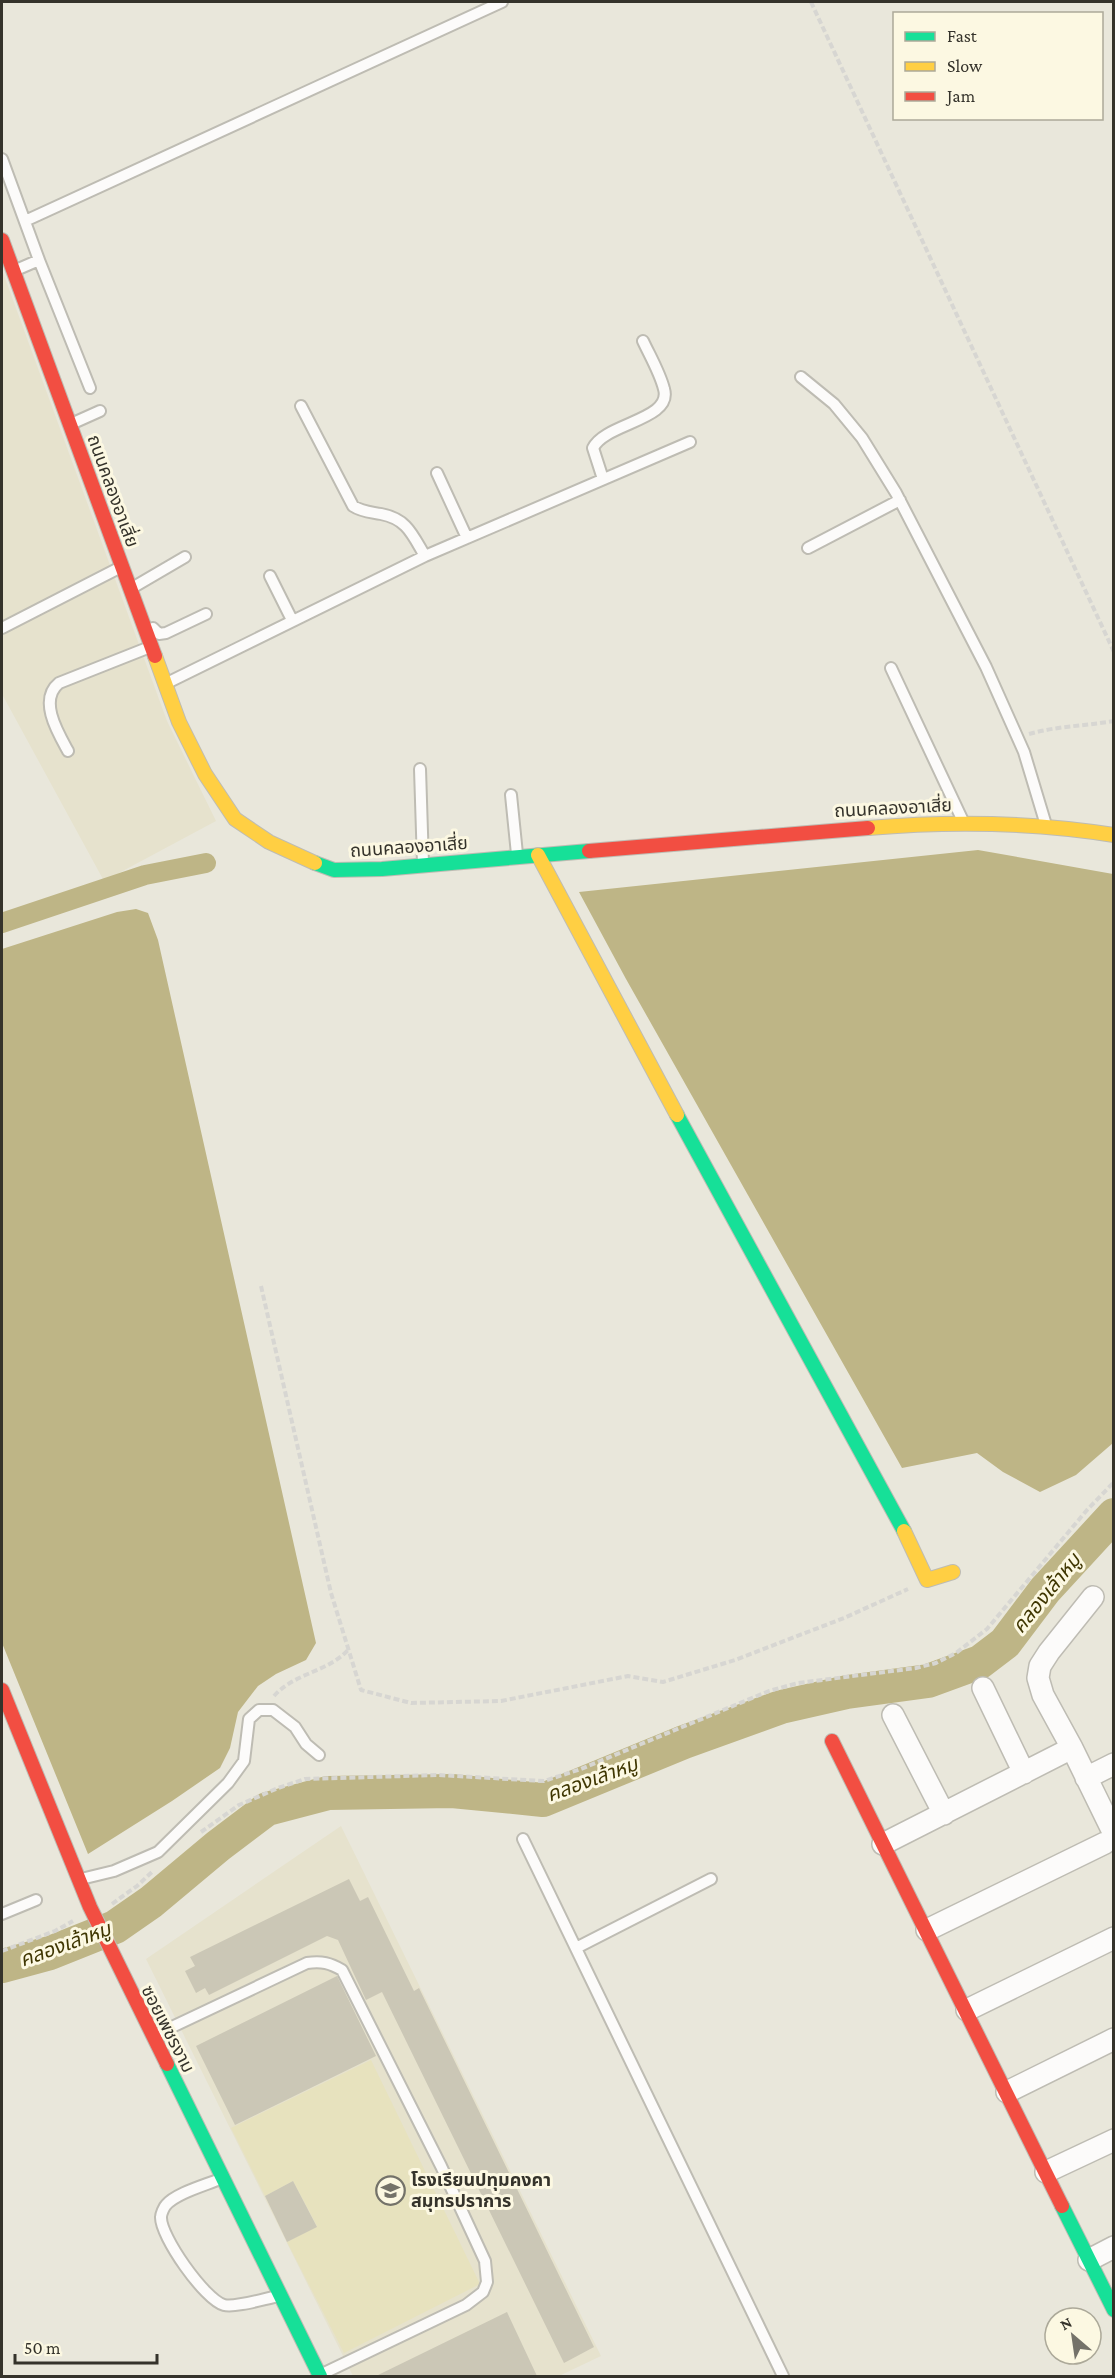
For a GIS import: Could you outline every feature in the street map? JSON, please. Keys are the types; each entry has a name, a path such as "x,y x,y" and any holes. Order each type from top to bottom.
{"street":[{"name":"ถนนคลองอาเสี่ย","path":"2,240 7,274 70,426 179,722 205,774 235,819 269,842 334,870 423,865 924,823 1046,825 1113,835"},
{"path":"538,855 726,1207 896,1514 927,1580 954,1572"},
{"path":"927,1930 1109,1838 1086,1778 1043,1695 1038,1678 1040,1666 1093,1598"},
{"path":"983,1688 1024,1773"},
{"name":"ซอยเพชรงาม","path":"2,1690 78,1880 85,1912 119,1970 320,2376"},
{"path":"892,1714 944,1814"},
{"path":"832,1741 967,2010 1113,2310"},
{"path":"883,1844 1072,1748"},
{"path":"1086,1778 1113,1764"},
{"path":"967,2010 1113,1938"},
{"path":"1007,2092 1113,2039"},
{"path":"1046,2172 1113,2140"},
{"path":"1089,2260 1113,2247"}],"lane":[{"path":"25,221 502,2"},
{"path":"2,159 90,388"},
{"path":"7,274 39,260"},
{"path":"603,479 593,448 596,442 608,433 660,409 665,400 664,390 643,341"},
{"path":"801,377 834,404 862,438 900,500 986,668 1024,752 1046,825"},
{"path":"301,406 353,506 360,511 398,518 409,528 425,556"},
{"path":"100,411 70,426 110,534"},
{"path":"164,684 425,556 690,442"},
{"path":"437,473 467,538"},
{"path":"808,548 900,500"},
{"path":"130,590 185,557"},
{"path":"2,628 121,567"},
{"path":"270,576 292,620"},
{"path":"140,617 144,615 154,631 159,634 207,614"},
{"path":"68,751 51,717 51,692 54,687 150,647"},
{"path":"891,668 963,822"},
{"path":"420,769 423,865"},
{"path":"511,795 518,857"},
{"path":"78,1880 114,1871 158,1852 228,1783 244,1761 249,1719 261,1710 273,1710 295,1727 306,1744 319,1755"},
{"path":"522,1839 783,2376"},
{"path":"576,1948 711,1879"},
{"path":"2,1914 36,1900"},
{"path":"152,2037 307,1963 319,1961 331,1963 342,1970 441,2166 485,2261 487,2282 483,2292 466,2305 345,2361 320,2376"},
{"path":"223,2177 177,2196 165,2205 160,2217 164,2231 197,2284 212,2300 226,2306 280,2296"}],"path":[{"path":"811,2 1113,652"},
{"path":"1017,737 1056,727 1088,726 1113,722"},
{"path":"261,1286 331,1593 361,1690 411,1703 501,1701 628,1676 663,1682 735,1660 833,1623 927,1580"},
{"path":"199,1833 239,1805 305,1779 438,1775 544,1781 769,1691 798,1683 916,1668 936,1663 965,1647 987,1629 1113,1482"},
{"path":"261,1710 277,1692 297,1679 329,1665 349,1649"},
{"path":"106,1908 122,1899 154,1870"},
{"path":"2,1951 55,1931 85,1912"}],"shaded area":[{"path":"2,270 167,721 216,821 104,881 2,694"},
{"path":"978,850 1113,874 1113,1443 1076,1475 1040,1492 1003,1472 977,1453 902,1468 579,892"},
{"path":"136,909 148,913 158,940 316,1643 306,1660 276,1674 258,1686 238,1712 230,1748 220,1768 88,1854 2,1643 2,949 117,912"},
{"name":"โรงเรียนปทุมคงคา สมุทรปราการ","path":"341,1826 601,2356 559,2376 353,2376 146,1959"},
{"path":"371,2060 480,2284 344,2353 287,2242 317,2226 293,2181 265,2196 231,2128"}],"building":[{"path":"349,1879 360,1901 368,1897 414,1991 419,1988 594,2347 564,2363 382,1992 366,2000 338,1940 327,1936 209,1995 205,1988 196,1993 185,1971 195,1966 190,1957"},
{"path":"337,1976 376,2056 235,2125 196,2046"},
{"path":"293,2181 317,2227 287,2242 265,2196"},
{"path":"507,2312 537,2376 376,2376"}],"waterway":[{"path":"2,923 145,875 206,863"},
{"name":"คลองเล้าหมู","path":"2,1966 50,1953 115,1927 151,1902 267,1809 328,1793 452,1791 543,1800 684,1742 781,1707 847,1692 928,1681 980,1662 1005,1643 1045,1590 1114,1515"}],"traffic: fast":[{"path":"315,863 334,870 382,869 589,851"},
{"path":"677,1115 904,1531"},
{"path":"167,2064 320,2376"},
{"path":"1062,2206 1114,2310"}],"traffic: slow":[{"path":"155,656 179,722 205,774 235,819 269,842 315,863"},
{"path":"868,828 930,824 991,824 1052,827 1114,835"},
{"path":"538,855 677,1115"},
{"path":"904,1531 927,1580 953,1572"}],"traffic: jam":[{"path":"2,240 155,656"},
{"path":"589,851 868,828"},
{"path":"2,1690 90,1907 167,2064"},
{"path":"832,1741 1062,2206"}],"place":[{"name":"โรงเรียนปทุมคงคา สมุทรปราการ","path":"390,2190"}]}
